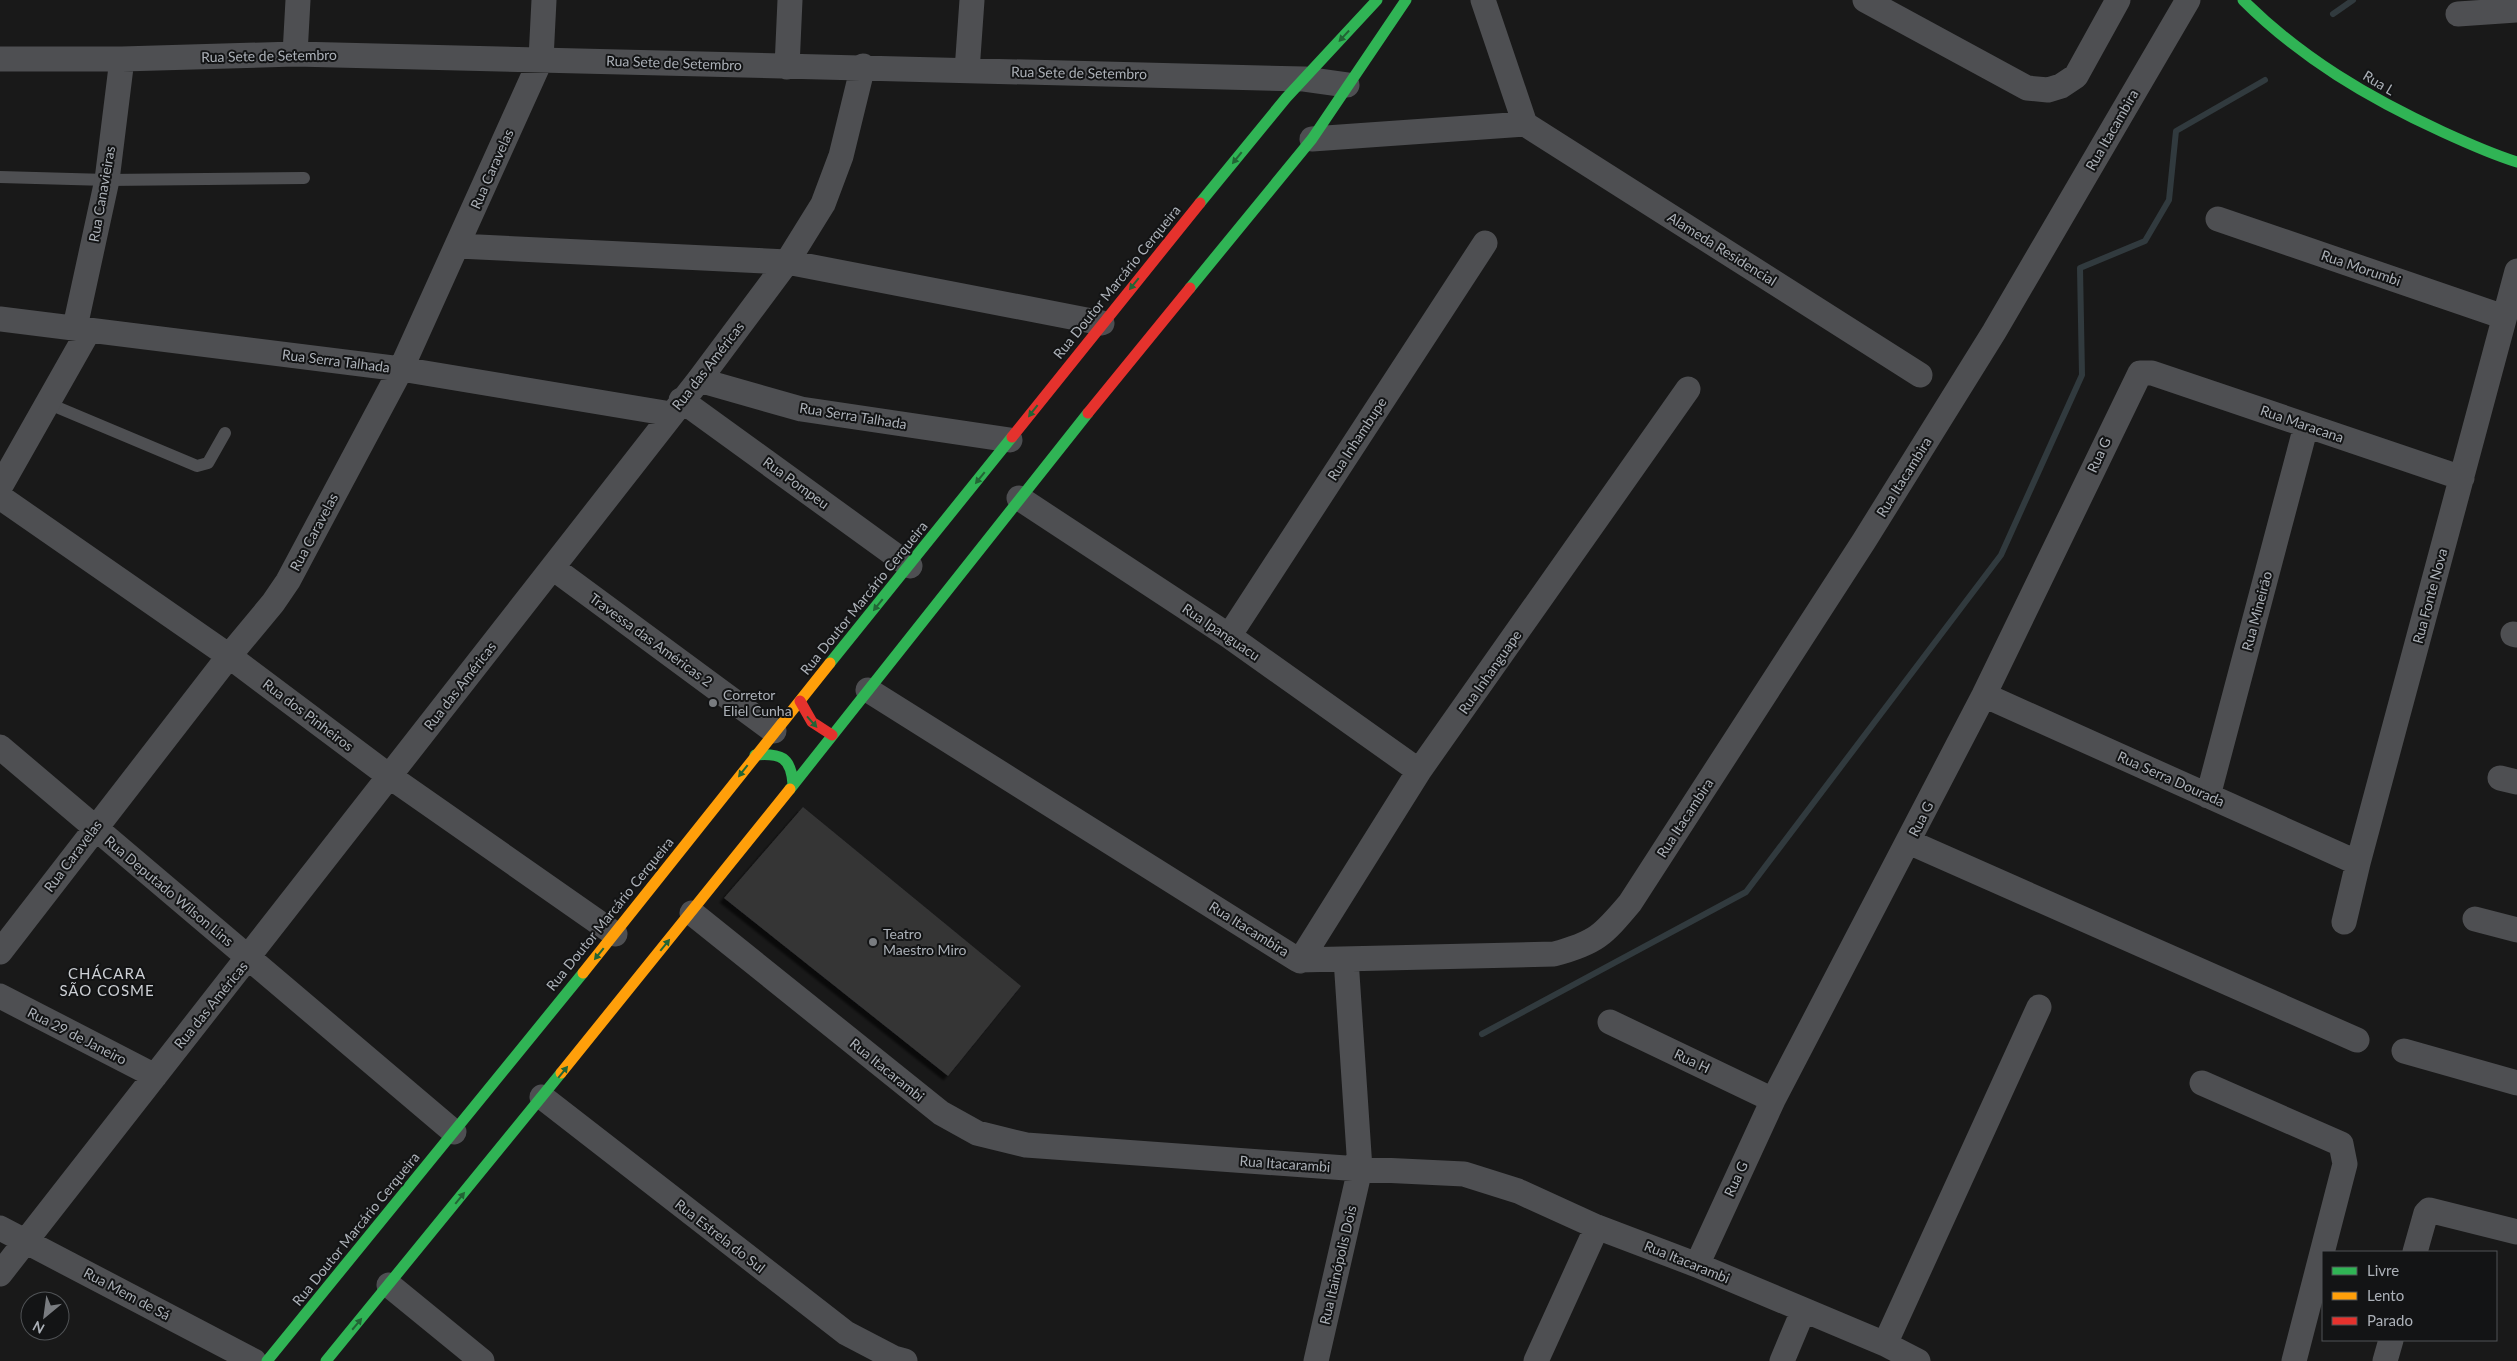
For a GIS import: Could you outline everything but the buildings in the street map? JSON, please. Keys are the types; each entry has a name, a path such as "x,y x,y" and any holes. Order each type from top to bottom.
{"street":[{"path":"295,54 298,0"},
{"path":"541,59 544,0"},
{"path":"787,67 790,0"},
{"path":"968,71 972,0"},
{"name":"Rua Doutor Marcário Cerqueira","path":"267,1361 615,934 774,731 910,566 1102,323 1286,98 1377,0"},
{"path":"326,1361 692,913 1019,498 1312,139 1406,0"},
{"path":"1312,139 1525,124 1483,0"},
{"path":"1865,0 2027,88 2048,90 2061,86 2076,76 2118,0"},
{"name":"Rua Itacambira","path":"868,690 1300,961 1554,954 1580,947 1604,933 1630,903 1864,541 1994,332 2188,0"},
{"name":"Rua L","path":"2242,0 2277,33 2322,66 2386,106 2466,143 2517,162"},
{"path":"2458,14 2517,10"},
{"name":"Rua Sete de Setembro","path":"0,59 122,59 295,54 787,67 863,66 968,71 1304,79 1347,85"},
{"name":"Rua Canavieiras","path":"0,487 47,403 82,329 107,180 122,59"},
{"name":"Rua Caravelas","path":"0,952 95,827 288,582 401,369 541,59"},
{"name":"Rua das Américas","path":"0,1274 553,568 676,407 699,380 787,262 823,204 832,181 863,66"},
{"name":"Alameda Residencial","path":"1525,124 1920,375"},
{"name":"Rua Morumbi","path":"2218,219 2504,317"},
{"name":"Rua Inhambupe","path":"1229,636 1485,243"},
{"path":"458,246 787,262 1102,323"},
{"name":"Rua Fonte Nova","path":"2344,922 2358,863 2517,271"},
{"name":"Rua Serra Talhada","path":"0,319 401,369 676,407"},
{"name":"Rua Maracana","path":"2142,372 2152,373 2462,478"},
{"name":"Rua G","path":"1697,1264 1773,1100 1984,695 2133,384 2142,372"},
{"name":"Rua Serra Talhada","path":"699,380 801,409 1010,440"},
{"name":"Rua Inhanguape","path":"1300,961 1419,771 1688,389"},
{"name":"Rua Pompeu","path":"676,407 910,566"},
{"name":"Rua Mineirão","path":"2208,796 2306,426"},
{"name":"Rua dos Pinheiros","path":"0,497 229,656 389,776 615,934"},
{"name":"Rua Ipanguacu","path":"1019,498 1229,636 1419,771"},
{"name":"Travessa das Américas 2","path":"553,568 774,731"},
{"name":"Rua Serra Dourada","path":"1984,695 2358,863"},
{"path":"800,701 812,722 832,735"},
{"name":"Rua Deputado Wilson Lins","path":"0,747 454,1132"},
{"path":"755,755 774,753 785,758 793,768 794,784"},
{"path":"1909,842 2357,1040"},
{"name":"Rua Itacarambi","path":"692,913 941,1113 977,1133 1026,1145 1360,1169 1464,1174 1518,1191 1597,1227 1697,1264 1885,1344 1918,1361"},
{"path":"2475,918 2517,930"},
{"name":"Rua Itainópolis Dois","path":"1316,1361 1360,1169 1346,959"},
{"name":"Rua 29 de Janeiro","path":"0,996 154,1076"},
{"path":"1885,1344 2039,1007"},
{"name":"Rua H","path":"1610,1022 1773,1100"},
{"path":"2404,1051 2517,1083"},
{"path":"2202,1083 2341,1144 2345,1164 2322,1251"},
{"name":"Rua Estrela do Sul","path":"542,1097 846,1334 905,1361"},
{"path":"2415,1251 2426,1213 2429,1210 2517,1232"},
{"path":"1536,1361 1597,1227"},
{"name":"Rua Mem de Sá","path":"0,1228 254,1361"},
{"path":"2294,1361 2322,1253"},
{"path":"389,1285 482,1361"},
{"path":"1782,1361 1803,1310"},
{"path":"2385,1361 2391,1341"}],"lane":[{"path":"0,177 107,180 304,178"},
{"path":"47,403 198,466 208,463 226,433"}],"waterway":[{"path":"2333,14 2353,0"},
{"path":"1482,1034 1746,892 2001,555 2082,375 2080,268 2145,241 2169,200 2176,131 2265,80"}],"traffic: fast":[{"path":"1200,203 1286,98 1377,0"},
{"path":"1190,288 1312,139 1406,0"},
{"path":"2243,0 2288,40 2362,91 2443,132 2488,152 2517,162"},
{"path":"790,789 1088,413"},
{"path":"830,663 1012,437"},
{"path":"755,755 778,756 787,762 793,784"},
{"path":"267,1361 583,973"},
{"path":"326,1361 561,1073"}],"traffic: slow":[{"path":"583,973 830,663"},
{"path":"561,1073 790,789"}],"traffic: jam":[{"path":"1012,437 1200,203"},
{"path":"1088,413 1190,288"},
{"path":"800,701 812,722 832,735"}],"place":[{"name":"Corretor Eliel Cunha","path":"713,703"},
{"name":"Teatro Maestro Miro","path":"873,942"}],"district":[{"name":"CHÁCARA SÃO COSME","path":"107,982"}]}
